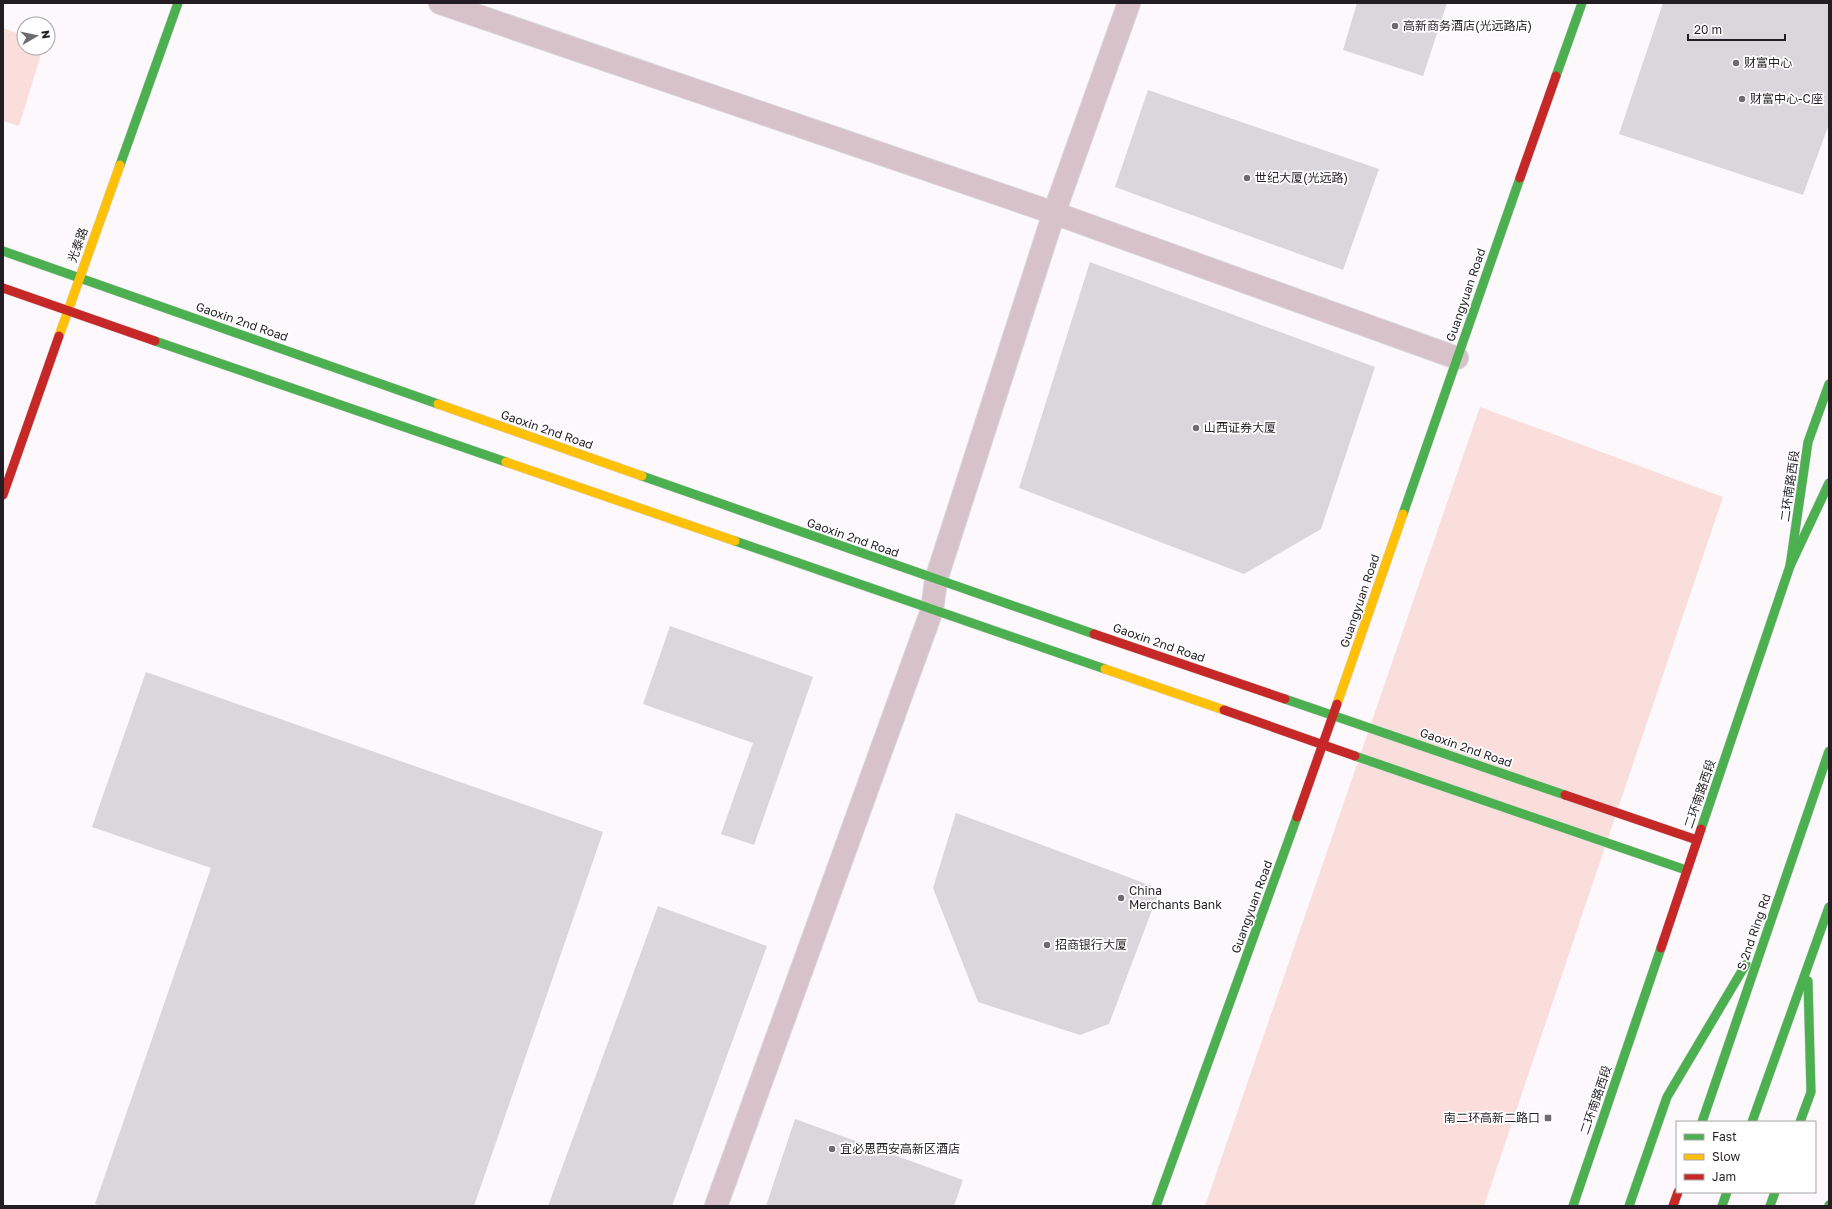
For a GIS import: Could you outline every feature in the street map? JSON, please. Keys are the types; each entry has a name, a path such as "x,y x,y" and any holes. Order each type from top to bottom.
{"main road":[{"name":"光泰路","path":"3,495 178,3"},
{"name":"Guangyuan Road","path":"1156,1206 1323,745 1582,3"},
{"name":"Gaoxin 2nd Road","path":"3,251 936,580 1697,840"},
{"path":"3,288 1686,870"},
{"name":"二环南路西段","path":"1573,1206 1790,566 1808,442 1829,384"},
{"path":"1790,566 1829,483"},
{"name":"S 2nd Ring Rd","path":"1702,1121 1829,751"},
{"path":"1752,1121 1829,907"},
{"path":"1629,1206 1667,1097 1768,927"},
{"path":"1800,1121 1811,1092 1808,968"},
{"path":"1674,1206 1678,1193"},
{"path":"1722,1206 1727,1193"},
{"path":"1770,1206 1775,1193"}],"street":[{"path":"440,3 1054,213 1457,358"},
{"path":"716,1206 932,610 936,580 1054,213 1129,3"}],"shaded area":[{"path":"3,28 16,33 16,56 41,56 19,126 3,121"},
{"path":"1480,407 1723,497 1484,1206 1205,1206"}],"building":[{"name":"高新商务酒店(光远路店)","path":"1357,3 1447,3 1423,76 1343,50"},
{"name":"财富中心","path":"1663,3 1829,3 1829,124 1803,195 1619,134"},
{"name":"世纪大厦(光远路)","path":"1148,90 1379,169 1343,270 1115,187"},
{"name":"山西证券大厦","path":"1090,262 1375,367 1321,529 1244,574 1019,488"},
{"path":"670,626 813,677 754,845 721,834 753,743 643,704"},
{"path":"146,672 603,832 474,1206 101,1206 95,1204 211,868 92,827"},
{"name":"招商银行大厦","path":"956,813 1160,889 1109,1024 1080,1035 978,1002 933,888"},
{"path":"658,906 767,946 672,1206 548,1206"},
{"name":"宜必思西安高新区酒店","path":"795,1119 963,1180 954,1206 766,1206"}],"traffic: fast":[{"path":"120,165 178,3"},
{"path":"1556,76 1582,3"},
{"path":"1403,514 1520,178"},
{"path":"3,251 438,404"},
{"path":"155,341 506,462"},
{"path":"1701,829 1790,566 1808,442 1829,384"},
{"path":"642,476 1094,634"},
{"path":"1790,566 1829,483"},
{"path":"735,541 1105,669"},
{"path":"1285,699 1565,795"},
{"path":"1702,1121 1829,751"},
{"path":"1355,756 1686,870"},
{"path":"1156,1206 1297,817"},
{"path":"1752,1121 1829,907"},
{"path":"1573,1206 1661,948"},
{"path":"1629,1206 1667,1097 1746,964"},
{"path":"1800,1121 1811,1092 1808,981"},
{"path":"1722,1206 1727,1193"},
{"path":"1770,1206 1775,1193"}],"traffic: slow":[{"path":"59,336 120,165"},
{"path":"438,404 642,476"},
{"path":"506,462 735,541"},
{"path":"1337,704 1403,514"},
{"path":"1105,669 1224,710"}],"traffic: jam":[{"path":"1520,178 1556,76"},
{"path":"3,288 155,341"},
{"path":"3,495 59,336"},
{"path":"1094,634 1285,699"},
{"path":"1297,817 1337,704"},
{"path":"1224,710 1355,756"},
{"path":"1565,795 1697,840"},
{"path":"1661,948 1701,829"},
{"path":"1673,1206 1678,1193"}],"place":[{"name":"高新商务酒店(光远路店)","path":"1395,26"},
{"name":"财富中心","path":"1736,63"},
{"name":"财富中心-C座","path":"1742,99"},
{"name":"世纪大厦(光远路)","path":"1247,178"},
{"name":"山西证券大厦","path":"1196,428"},
{"name":"China Merchants Bank","path":"1121,898"},
{"name":"招商银行大厦","path":"1047,945"},
{"name":"南二环高新二路口","path":"1548,1118"},
{"name":"宜必思西安高新区酒店","path":"832,1149"}]}
